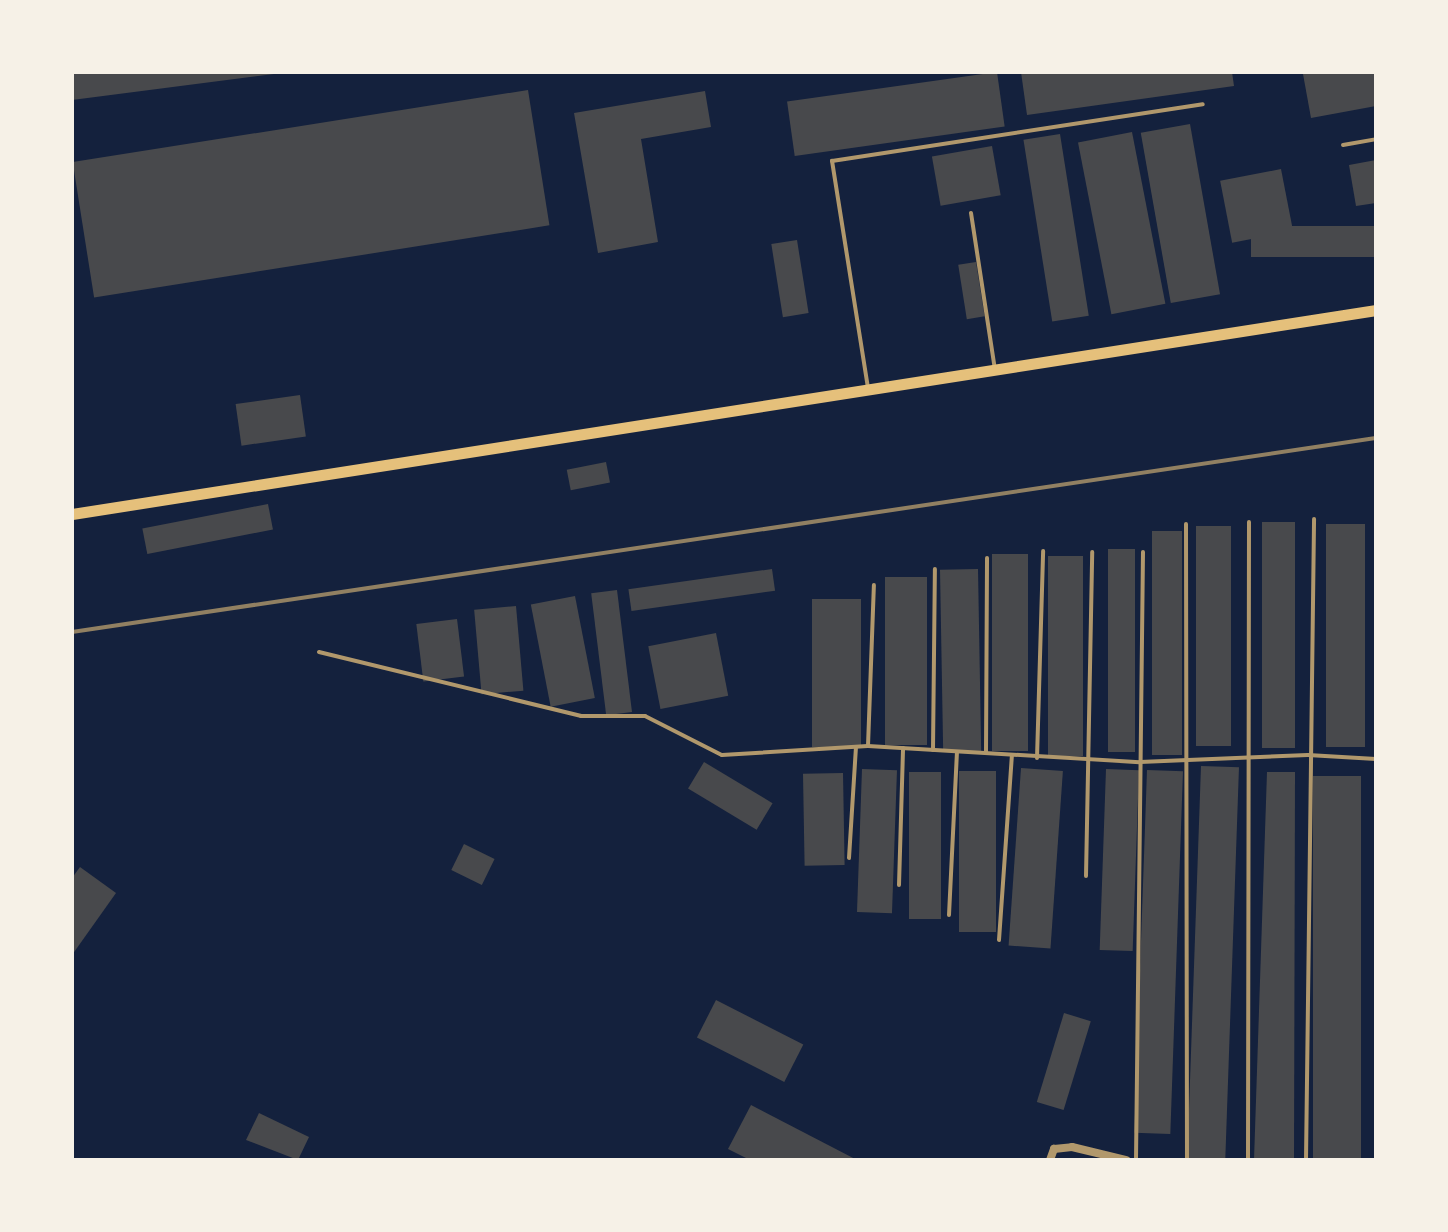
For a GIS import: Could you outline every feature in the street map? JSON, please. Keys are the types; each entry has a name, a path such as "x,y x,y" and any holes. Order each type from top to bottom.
{"main road":[{"path":"72,514 1376,310"}],"street":[{"path":"1050,1160 1054,1149 1072,1147 1126,1160"}],"lane":[{"path":"868,389 832,161 1203,104"},
{"path":"1343,145 1376,139"},
{"path":"971,213 995,369"},
{"path":"1306,1160 1308,755 1314,519"},
{"path":"1248,1160 1249,522"},
{"path":"1186,524 1187,1160"},
{"path":"1037,758 1043,551"},
{"path":"1086,876 1092,552"},
{"path":"1136,1160 1143,552"},
{"path":"986,753 987,558"},
{"path":"933,750 935,569"},
{"path":"868,746 874,585"},
{"path":"319,652 581,716 645,716 722,755 868,746 1140,762 1308,755 1376,759"},
{"path":"849,858 856,747"},
{"path":"899,885 903,748"},
{"path":"949,915 957,752"},
{"path":"999,940 1012,756"}],"building":[{"path":"997,72 1005,126 795,156 787,102"},
{"path":"1021,72 1232,72 1234,86 1027,115"},
{"path":"1376,72 1376,106 1311,118 1303,74"},
{"path":"72,73 274,74 72,100"},
{"path":"528,90 549,225 94,297 73,162"},
{"path":"705,91 711,127 641,139 658,242 598,253 574,113"},
{"path":"1190,124 1220,294 1171,303 1141,133"},
{"path":"1132,132 1165,304 1111,314 1078,142"},
{"path":"1060,134 1089,316 1052,322 1023,140"},
{"path":"992,146 1001,195 941,206 932,157"},
{"path":"1376,160 1376,203 1356,206 1349,165"},
{"path":"1281,169 1293,231 1232,243 1220,181"},
{"path":"1251,226 1376,226 1376,257 1251,257"},
{"path":"797,240 809,313 783,317 771,244"},
{"path":"976,262 985,316 967,319 958,265"},
{"path":"300,395 306,437 241,446 236,404"},
{"path":"606,462 610,483 571,490 567,470"},
{"path":"268,504 273,530 147,554 142,528"},
{"path":"1262,522 1295,522 1295,748 1262,748"},
{"path":"1326,524 1365,524 1365,747 1326,747"},
{"path":"1196,526 1231,526 1231,746 1196,746"},
{"path":"1152,531 1182,531 1182,755 1152,755"},
{"path":"1108,549 1135,549 1135,752 1108,752"},
{"path":"992,554 1028,554 1028,751 992,751"},
{"path":"1048,556 1083,556 1083,756 1048,756"},
{"path":"772,569 775,591 631,611 628,589"},
{"path":"978,569 981,751 943,752 940,570"},
{"path":"885,577 927,577 927,745 885,745"},
{"path":"617,590 632,712 606,715 591,593"},
{"path":"575,596 595,698 551,707 531,605"},
{"path":"812,599 861,599 861,747 812,747"},
{"path":"516,606 523,691 482,694 474,610"},
{"path":"457,619 464,677 423,682 416,624"},
{"path":"716,633 728,696 660,709 648,646"},
{"path":"704,762 773,803 757,830 688,789"},
{"path":"1201,766 1239,767 1225,1160 1187,1160"},
{"path":"1021,768 1063,771 1050,948 1009,946"},
{"path":"862,769 897,770 892,913 857,912"},
{"path":"1106,769 1139,770 1133,951 1100,950"},
{"path":"1147,770 1183,771 1170,1134 1134,1133"},
{"path":"959,771 996,771 996,932 959,932"},
{"path":"909,772 941,772 941,919 909,919"},
{"path":"1267,772 1295,772 1294,1160 1254,1160"},
{"path":"843,773 845,865 805,866 803,774"},
{"path":"1313,776 1361,776 1361,1160 1313,1160"},
{"path":"464,844 495,859 482,885 451,870"},
{"path":"80,867 116,893 72,955 72,878"},
{"path":"716,1000 803,1044 784,1082 697,1037"},
{"path":"1064,1013 1091,1021 1064,1110 1037,1102"},
{"path":"751,1105 857,1160 750,1160 728,1149"},
{"path":"259,1113 309,1137 298,1160 246,1140"}],"railway":[{"path":"72,632 1376,438"}]}
